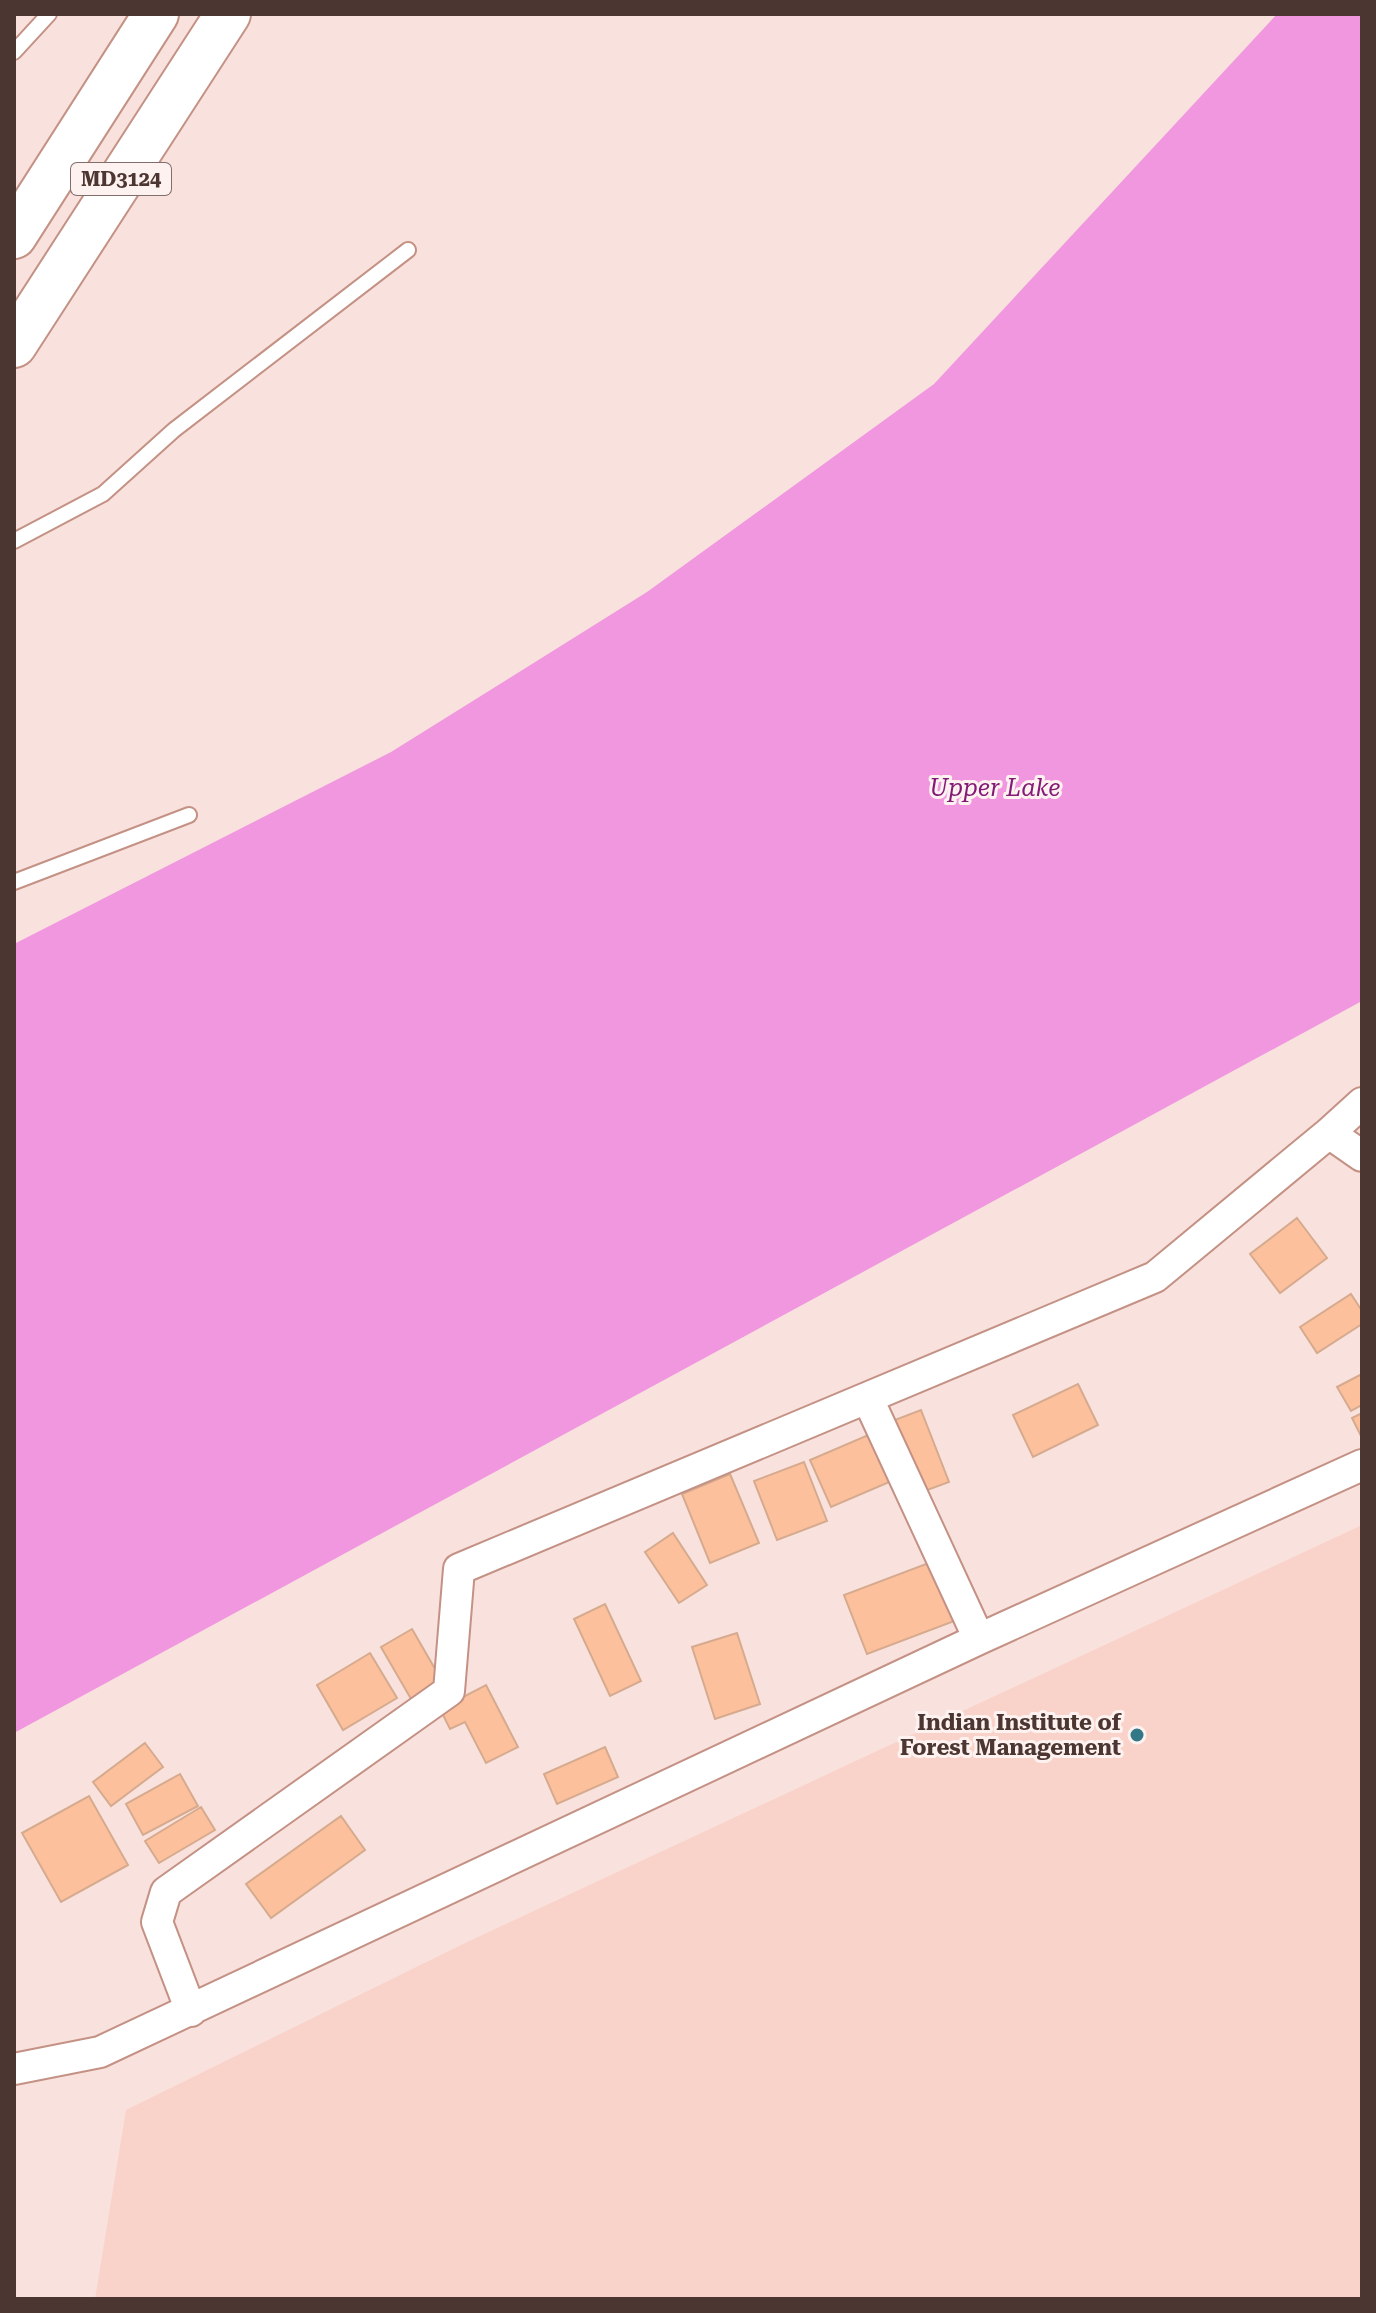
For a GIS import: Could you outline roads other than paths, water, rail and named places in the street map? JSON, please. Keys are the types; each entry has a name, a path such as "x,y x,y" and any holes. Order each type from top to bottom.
{"main road":[{"name":"MD3124","path":"14,236 156,14"},
{"name":"MD3124","path":"14,345 228,14"}],"street":[{"path":"191,2011 157,1922 166,1892 449,1691 459,1569 1155,1277 1362,1103"},
{"path":"1329,1133 1362,1156"},
{"path":"868,1399 979,1639"},
{"path":"14,2069 100,2052 979,1639 1362,1465"}],"lane":[{"path":"14,52 49,14"},
{"path":"14,541 103,494 174,430 408,250"},
{"path":"14,882 189,815"}],"water":[{"name":"Upper Lake","path":"1277,14 1362,14 1362,1001 14,1733 14,944 391,752 647,592 934,384"}],"place":[{"name":"Indian Institute of Forest Management","path":"1137,1735"}]}
